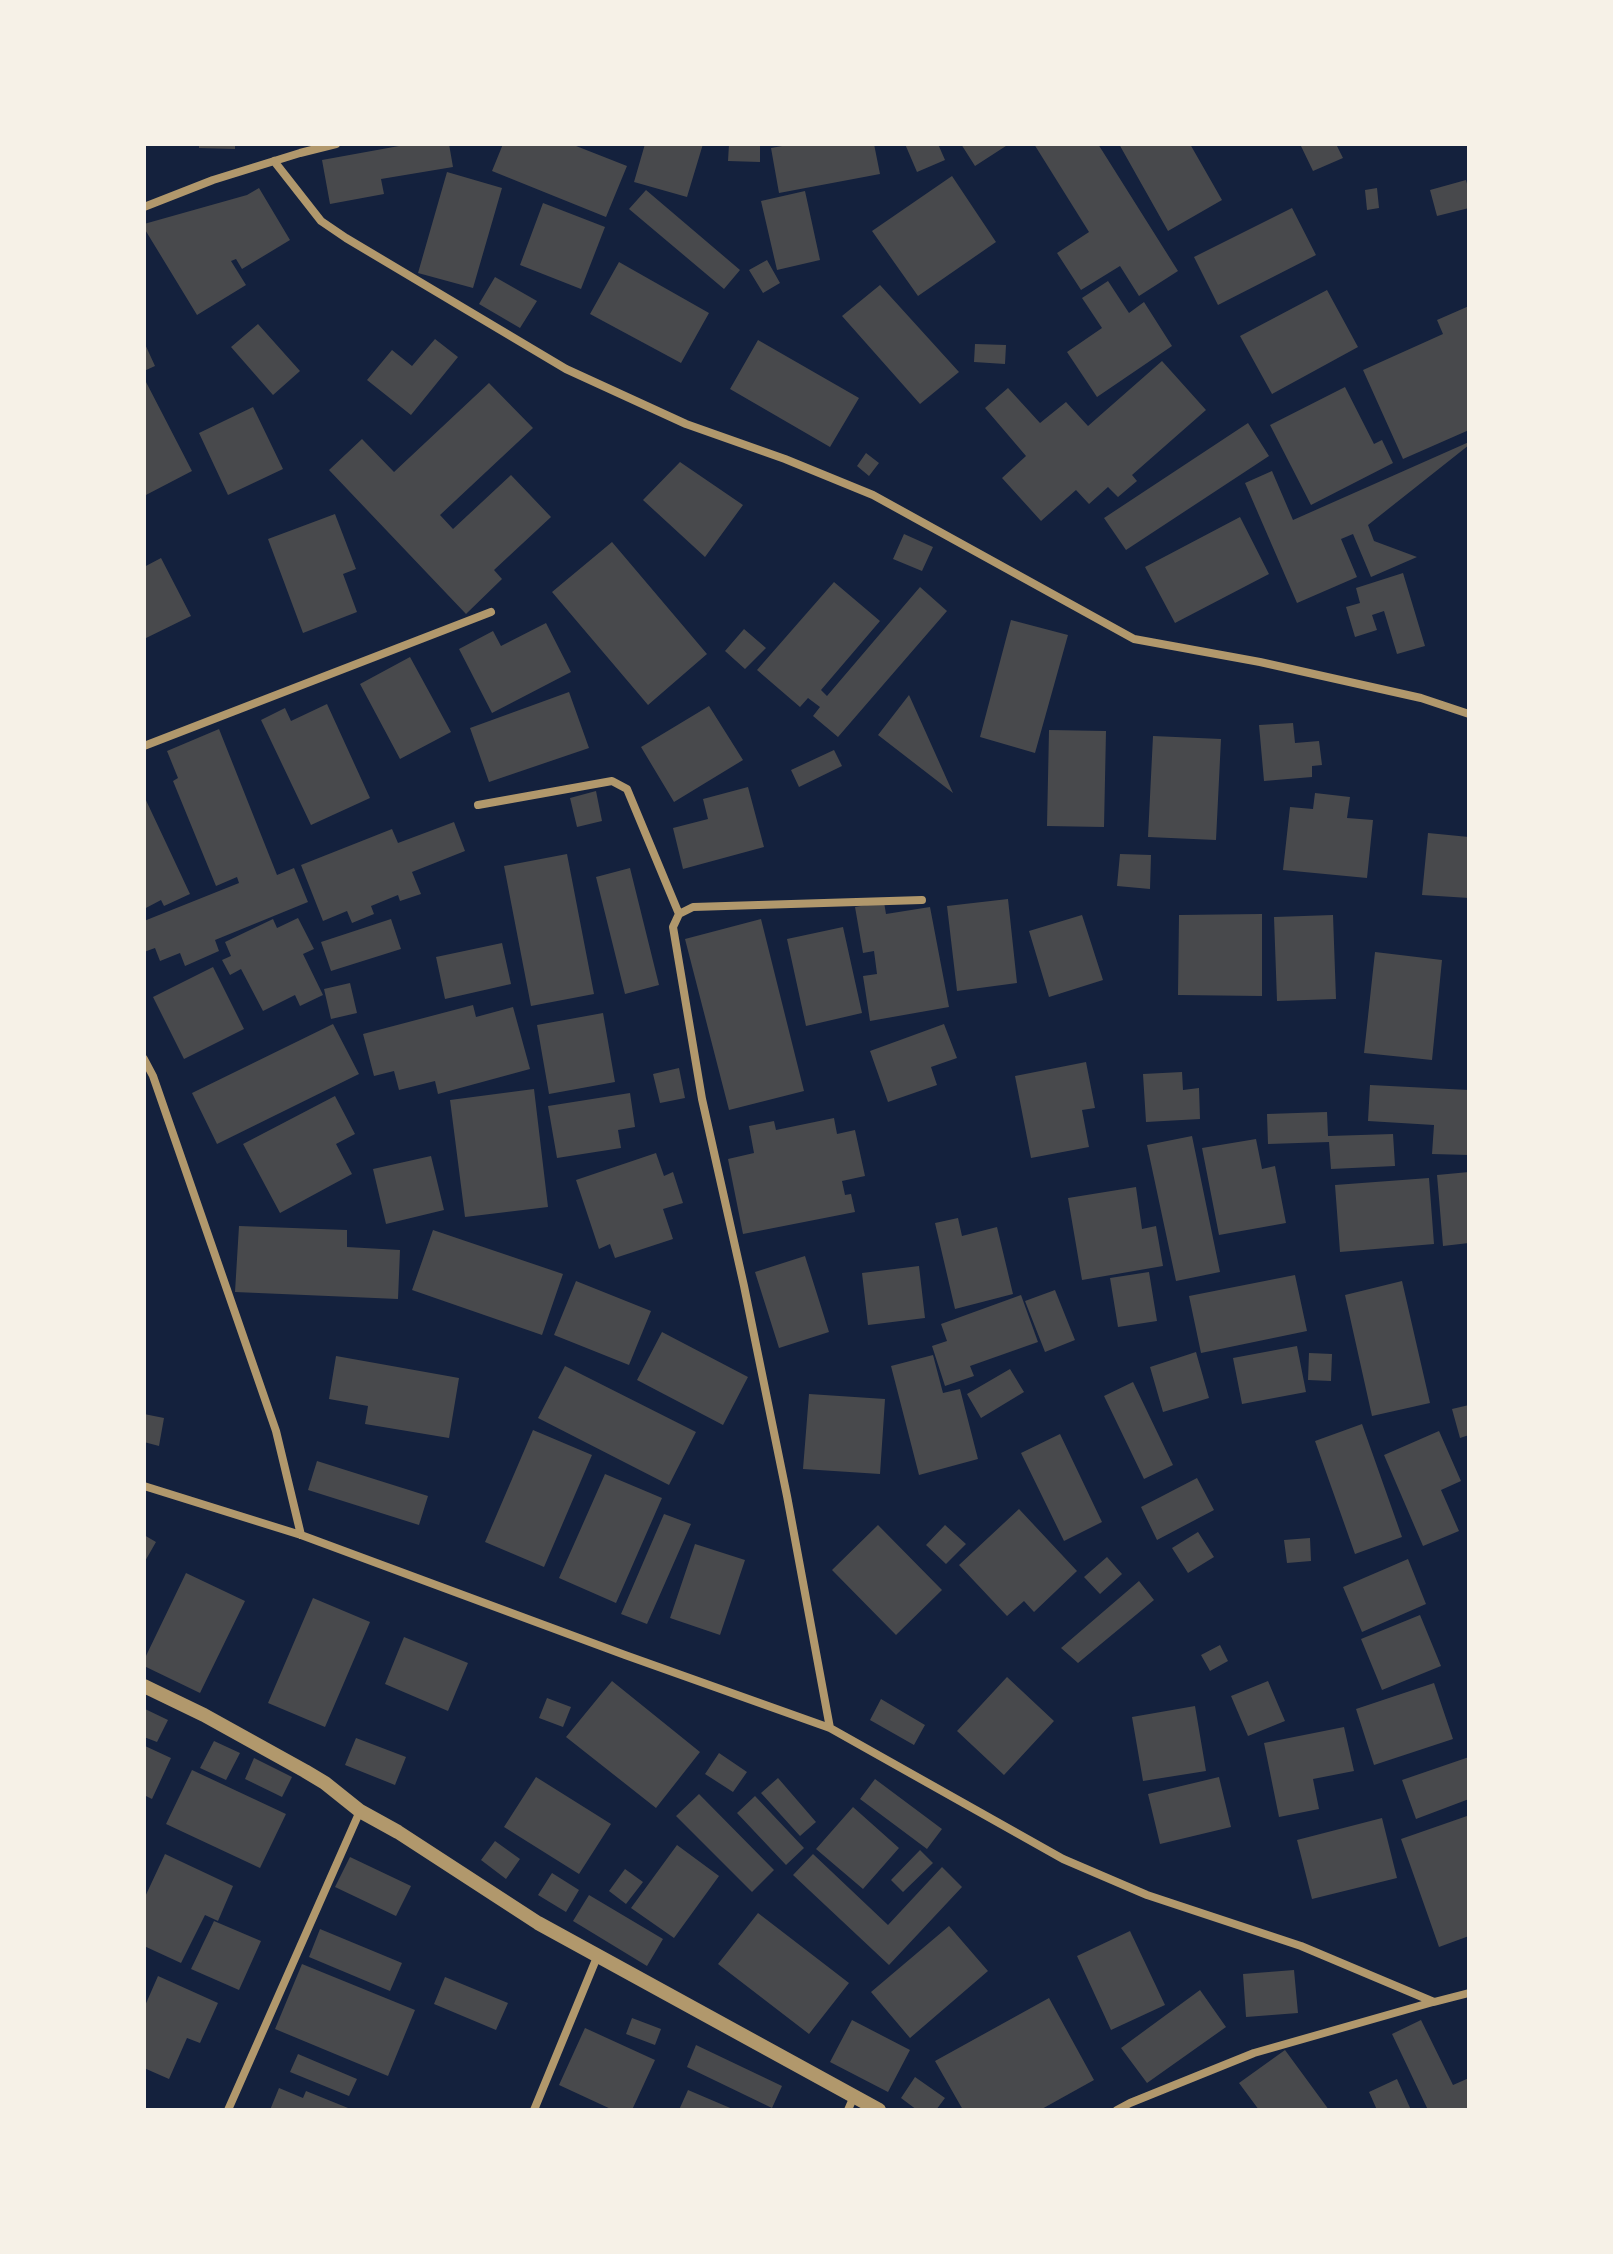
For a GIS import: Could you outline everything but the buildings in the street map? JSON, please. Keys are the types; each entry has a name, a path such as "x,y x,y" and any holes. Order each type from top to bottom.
{"street":[{"path":"144,207 213,180 336,144"},
{"path":"274,161 321,221 566,369 686,424 785,459 873,495 1134,639 1421,698 1469,714"},
{"path":"144,746 491,612"},
{"path":"478,805 612,781 627,789 679,914"},
{"path":"830,1728 781,1466 702,1099 673,927 679,914 693,907 922,900"},
{"path":"144,1059 153,1076 276,1431 301,1535"},
{"path":"144,1486 301,1535 830,1728 1063,1859 1147,1895 1301,1946 1434,2002"},
{"path":"144,1686 275,1753 325,1783 360,1811 597,1957 851,2103 879,2110"},
{"path":"228,2110 360,1811"},
{"path":"534,2110 597,1957"},
{"path":"1117,2110 1254,2053 1469,1993"}]}
